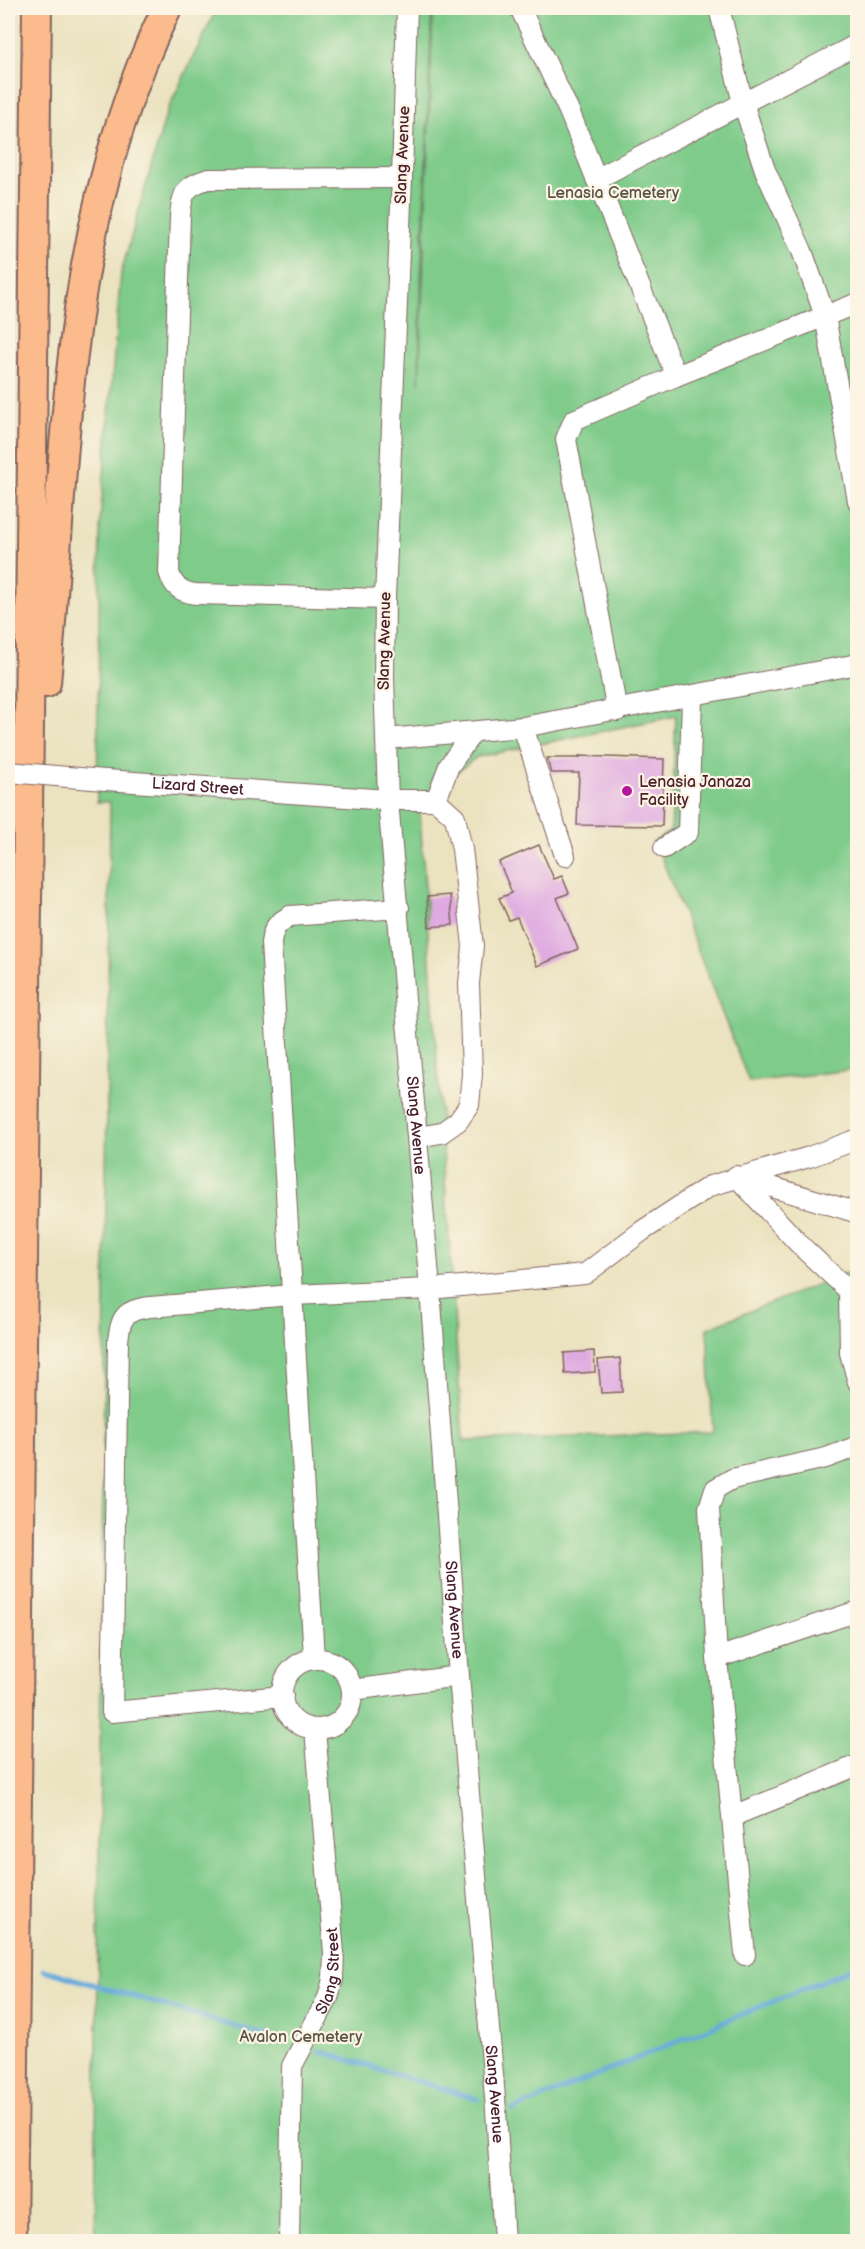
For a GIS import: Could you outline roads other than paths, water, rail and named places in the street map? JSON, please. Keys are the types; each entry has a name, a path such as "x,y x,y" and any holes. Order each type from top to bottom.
{"highway":[{"path":"12,2241 37,8"},
{"path":"26,895 53,595 66,410 79,303 90,235 118,130 141,66 167,8"}],"lane":[{"name":"Slang Avenue","path":"407,8 385,600 384,676 388,800 418,1137 459,1676 495,2098 504,2241"},
{"path":"520,8 569,111 676,376"},
{"path":"719,8 743,103 765,170 802,251 825,316 858,501"},
{"path":"596,179 858,44"},
{"path":"385,600 196,594 180,590 171,580 169,572 180,216 181,200 186,189 194,183 207,179 402,178"},
{"path":"617,711 566,439 574,420 676,376 858,303"},
{"path":"386,739 523,728 858,663"},
{"path":"664,848 688,832 692,697"},
{"path":"523,728 565,856"},
{"path":"418,1137 441,1133 458,1121 470,1105 472,1074 469,983 473,946 462,849 455,817 436,800 449,766 472,733"},
{"name":"Lizard Street","path":"8,772 388,800 436,800"},
{"path":"314,1658 272,959 273,931 278,923 290,916 399,908"},
{"path":"283,1696 112,1712 118,1341 119,1327 125,1316 134,1309 292,1295 430,1289 585,1274 642,1231 710,1186 736,1176 809,1157 858,1139"},
{"path":"736,1176 858,1213"},
{"path":"736,1176 802,1246 849,1291 850,1353 858,1382"},
{"path":"745,1955 717,1658 709,1508 715,1489 732,1479 826,1458 858,1446"},
{"path":"717,1658 858,1611"},
{"path":"314,1658 326,1659 336,1664 351,1682 351,1705 337,1723 326,1728 315,1729 303,1726 287,1710 283,1696 286,1677 303,1661 314,1658"},
{"path":"352,1690 459,1676"},
{"name":"Slang Street","path":"288,2241 292,2066 328,1998 334,1953 315,1729"},
{"path":"733,1816 858,1765"}],"waterway":[{"path":"513,2110 858,1966"},
{"path":"44,1970 284,2041"},
{"path":"319,2051 477,2099"}],"place":[{"name":"Lenasia Janaza Facility","path":"627,791"}],"park label":[{"name":"Lenasia Cemetery","path":"613,193"},
{"name":"Avalon Cemetery","path":"301,2037"}]}
